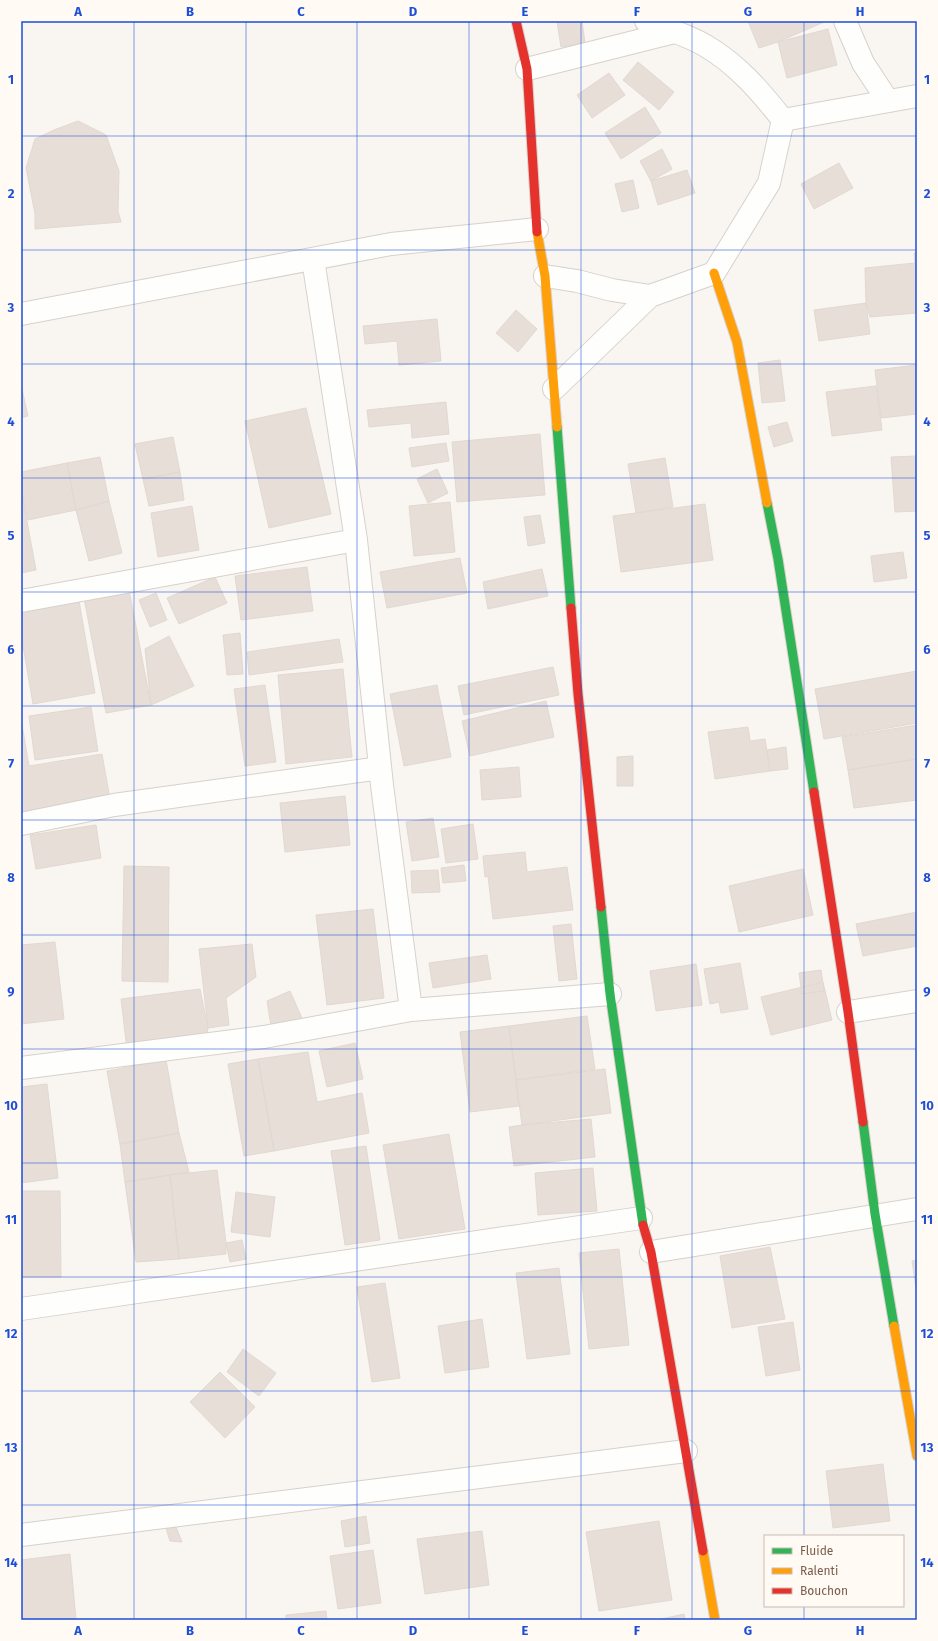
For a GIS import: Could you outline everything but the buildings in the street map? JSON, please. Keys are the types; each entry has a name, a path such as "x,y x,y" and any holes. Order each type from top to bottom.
{"street":[{"path":"516,21 527,69 537,229 545,276 578,694 610,994 642,1218 651,1252 715,1620"},
{"path":"646,21 705,46 732,64 757,87 783,120"},
{"path":"845,21 863,63 888,101"},
{"path":"527,69 674,32"},
{"path":"783,120 917,96"},
{"path":"554,389 650,296 714,272 769,183 783,120"},
{"path":"21,314 391,244 537,229"},
{"path":"313,259 356,540 380,768 411,1010"},
{"path":"714,272 737,342 778,559 848,1012 876,1214 917,1456"},
{"path":"545,276 577,281 612,290 650,296"},
{"path":"21,601 356,540"},
{"path":"21,824 114,805 380,768"},
{"path":"21,1068 264,1037 411,1010 610,994"},
{"path":"848,1012 917,1001"},
{"path":"651,1252 876,1214 917,1209"},
{"path":"21,1310 642,1218"},
{"path":"21,1535 686,1451"}],"traffic: fast":[{"path":"557,427 571,608"},
{"path":"767,503 778,559 814,792"},
{"path":"601,907 610,994 643,1225"},
{"path":"863,1122 875,1214 894,1326"}],"traffic: slow":[{"path":"537,232 545,276 557,427"},
{"path":"714,273 737,342 767,503"},
{"path":"894,1326 917,1456"},
{"path":"703,1551 715,1620"}],"traffic: jam":[{"path":"516,21 527,69 537,232"},
{"path":"571,608 578,694 601,907"},
{"path":"814,792 848,1012 863,1122"},
{"path":"643,1225 651,1252 703,1551"}]}
